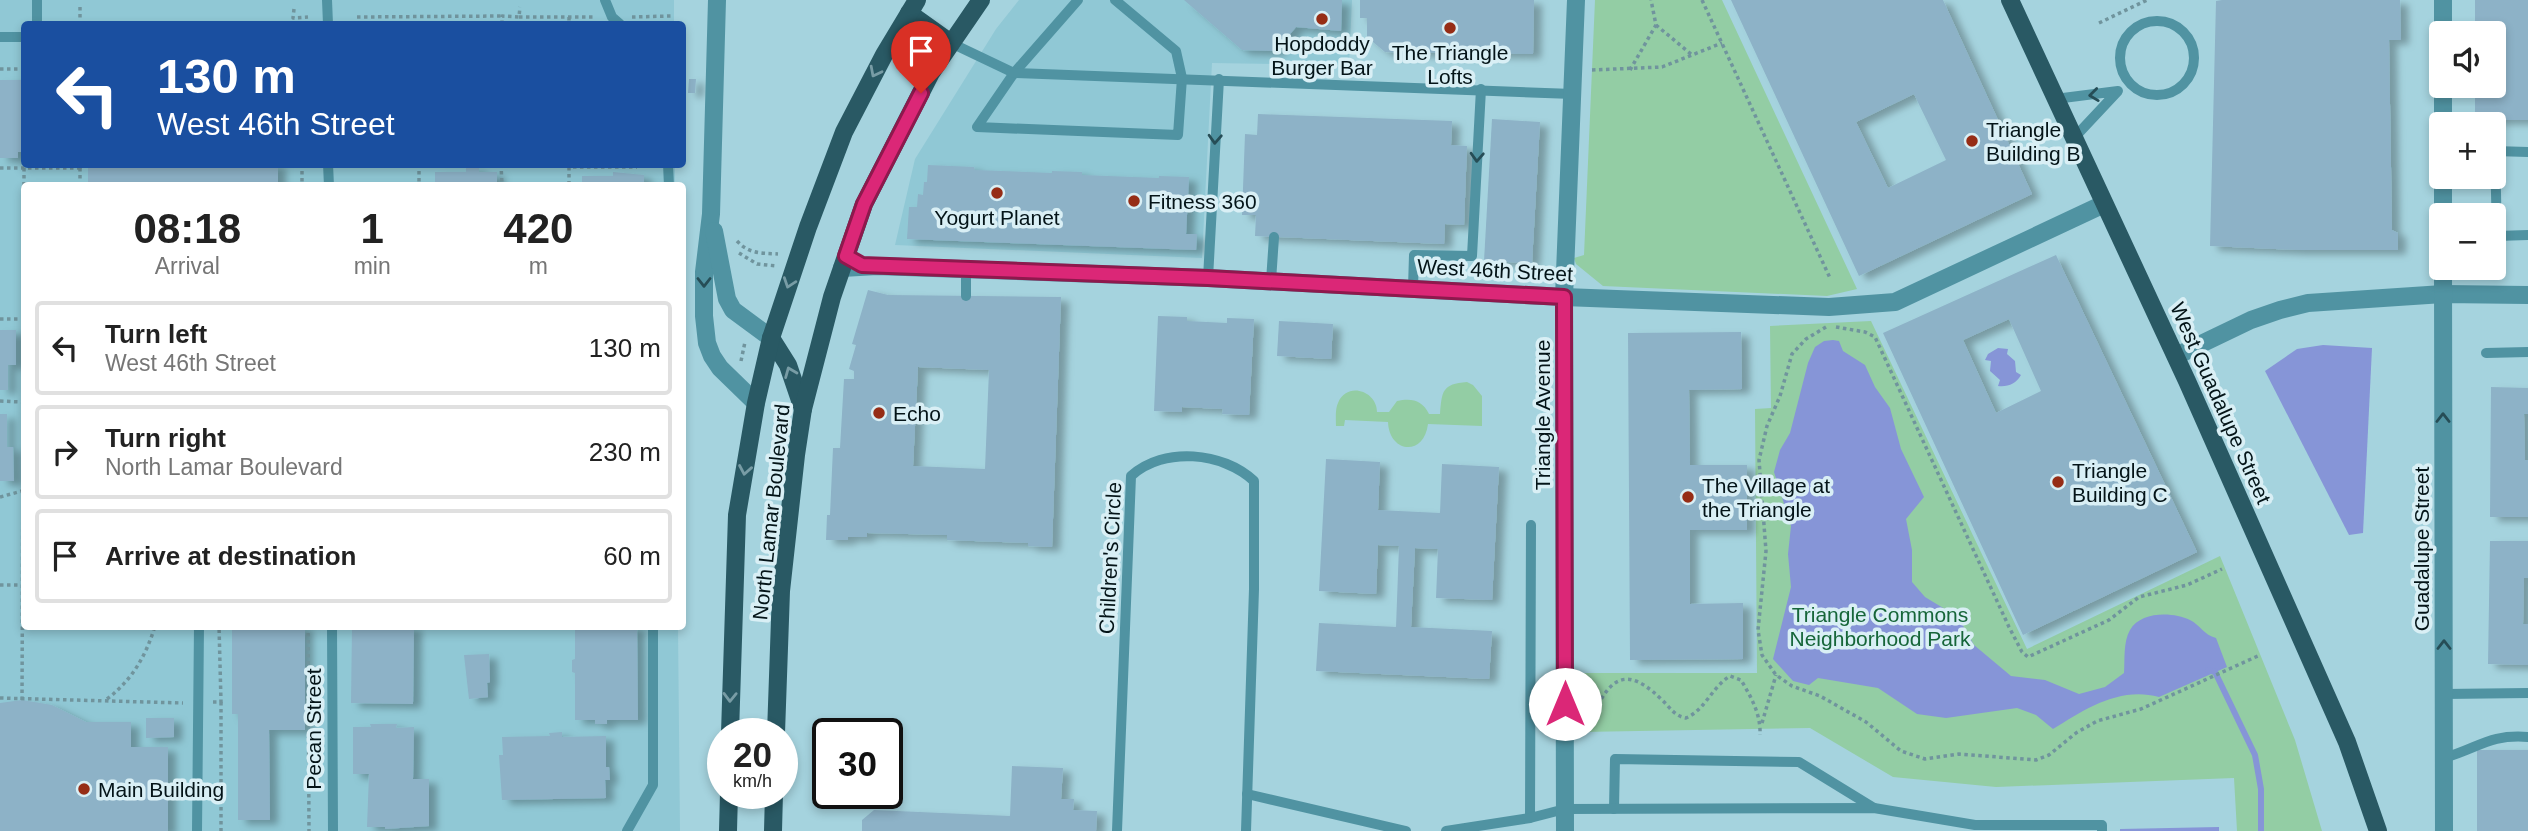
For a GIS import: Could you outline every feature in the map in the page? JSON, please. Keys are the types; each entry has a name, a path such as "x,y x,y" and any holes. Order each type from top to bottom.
{"main road":[{"name":"North Lamar Boulevard","path":"777,718 781,591 790,505 803,409 832,297 850,263 864,204 931,73 981,0"},
{"name":"West Guadalupe Street","path":"2010,0 2176,356 2347,742 2378,831"},
{"name":"North Lamar Boulevard","path":"730,718 737,515 756,403 771,338 808,227 844,132 884,55 913,7"},
{"path":"913,7 951,43"},
{"path":"771,338 788,365 803,409"},
{"path":"728,831 729,809"},
{"path":"773,831 774,809"}],"street":[{"path":"717,0 711,214 704,272 704,316 707,343 712,356 720,368 756,403"},
{"name":"Triangle Avenue","path":"1565,831 1564,297 1577,0"},
{"path":"2443,0 2443,21"},
{"name":"West 46th Street","path":"850,263 1829,307 1895,302 2104,204"},
{"path":"711,214 727,299 733,310 771,338"},
{"name":"Guadalupe Street","path":"2443,280 2444,831"},
{"path":"2176,356 2251,320 2289,307 2337,299 2443,293 2528,295"}],"lane":[{"path":"37,0 37,21"},
{"path":"327,0 328,21"},
{"path":"605,0 612,17 623,21"},
{"path":"1077,0 1014,73 977,127 1178,135 1182,78 1176,51 1115,0"},
{"path":"2163,22 2175,26 2185,34 2192,44 2193,68 2180,87 2158,95 2146,94 2131,85 2122,69 2120,57 2129,34 2139,26 2163,22"},
{"path":"0,37 21,37"},
{"path":"951,43 1014,73 1573,94"},
{"path":"1208,278 1219,79"},
{"path":"2074,139 2118,92 2131,85"},
{"path":"1413,288 1414,255 1472,256 1481,89"},
{"path":"2055,99 2118,92"},
{"path":"2506,151 2528,152"},
{"path":"2495,189 2497,236 2528,235"},
{"path":"1271,281 1274,237"},
{"path":"966,268 966,296"},
{"path":"2486,353 2528,352"},
{"name":"Children's Circle","path":"1117,831 1131,476 1141,467 1162,458 1190,457 1226,462 1242,470 1254,481 1254,589 1246,831"},
{"path":"1530,818 1531,526"},
{"path":"197,831 199,630"},
{"name":"Pecan Street","path":"332,630 333,831"},
{"path":"627,831 653,785 653,630"},
{"path":"2444,694 2528,693"},
{"path":"2444,758 2463,753 2490,739 2507,736 2528,737"},
{"path":"1614,809 1615,759 1799,762 1874,808"},
{"path":"1247,794 1406,831"},
{"path":"1446,831 1530,818 1565,809 1874,808 1975,828 2102,825 2102,831"}],"path":[{"path":"1651,0 1656,25 1692,55"},
{"path":"1702,0 1830,278"},
{"path":"2099,23 2147,0"},
{"path":"80,7 80,21"},
{"path":"520,7 520,17"},
{"path":"294,9 294,21"},
{"path":"502,16 502,21"},
{"path":"623,21 671,16"},
{"path":"357,17 600,17"},
{"path":"293,18 308,18"},
{"path":"1630,70 1656,25"},
{"path":"1588,70 1662,67 1722,43"},
{"path":"0,69 21,69"},
{"path":"0,168 23,168 23,182"},
{"path":"733,237 750,251 787,254"},
{"path":"732,247 751,261 782,266"},
{"path":"0,319 21,319"},
{"path":"2222,569 2187,585 2139,597 2109,620 2028,657 2022,652 2009,627 1875,337 1865,332 1827,326 1806,339 1792,354 1780,396 1767,426 1759,460 1766,551 1758,630 1762,655 1776,675 1792,686 1820,696 1866,722 1901,751 1925,759 1959,754 2036,761 2098,721 2141,709 2260,654"},
{"path":"738,372 746,342"},
{"path":"0,401 21,402"},
{"path":"0,496 21,491"},
{"path":"0,585 21,585"},
{"path":"22,698 23,630"},
{"path":"105,700 132,675 150,643 154,630"},
{"path":"219,630 221,831"},
{"path":"308,630 310,831"},
{"path":"1760,728 1776,675"},
{"path":"1585,741 1585,730 1606,691 1613,683 1622,679 1633,679 1678,716 1686,718 1700,709 1720,682 1730,676 1741,680 1755,706 1760,734"},
{"path":"0,698 187,703"},
{"path":"213,702 221,702"}],"shaded area":[{"path":"0,0 674,0 674,21 21,21 21,168 675,168 675,182 21,182 21,630 678,630 680,831 0,831"},
{"path":"1019,0 1352,0 1349,65 1212,63 1202,258 895,245 915,159 996,29"}],"green space":[{"path":"1595,0 1722,0 1857,289 1827,296 1603,286 1576,264 1574,258 1584,255"},
{"name":"Triangle Commons Neighborhood Park","path":"1871,321 2027,649 2220,556 2295,740 2322,831 2237,831 2234,778 1996,787 1893,777 1810,728 1582,732 1581,673 1757,673 1755,409 1771,408 1770,326"},
{"path":"1467,382 1482,396 1482,426 1428,424 1420,442 1407,447 1394,440 1388,422 1345,420 1344,426 1336,426 1337,405 1348,392 1361,391 1367,394 1376,405 1377,412 1389,412 1397,401 1407,400 1420,403 1429,414 1440,414 1445,390"}],"water":[{"path":"1824,341 1839,341 1843,351 1865,365 1875,387 1890,408 1901,449 1924,497 1906,519 1912,550 1912,582 1925,597 1958,617 1974,645 2011,676 2045,680 2079,694 2105,687 2124,673 2125,645 2130,630 2142,619 2158,615 2183,617 2216,638 2227,667 2159,697 2130,695 2103,701 2053,729 2036,715 2017,708 1946,718 1917,714 1878,688 1818,678 1809,685 1793,681 1773,659 1791,587 1788,554 1791,526 1774,472 1780,450 1790,433 1808,363 1815,347"},
{"path":"2323,345 2372,348 2363,533 2349,535 2265,371 2297,349"},
{"path":"1998,348 2008,349 2007,354 2015,361 2016,372 2021,375 2014,383 1998,386 2000,380 1990,371 1991,361 1985,360 1988,354"},
{"path":"2219,827 2219,831 2120,831 2120,829"}],"building":[{"path":"1184,0 1342,0 1341,31 1296,27 1276,51 1242,50"},
{"name":"The Triangle Lofts","path":"1360,0 1534,0 1533,54 1385,52 1367,37 1367,18 1360,18"},
{"name":"Triangle Building B","path":"1731,0 1943,0 2032,194 1859,276","holes":["1914,94 1946,160 1888,188 1856,122"]},
{"path":"2400,0 2401,40 2389,40 2392,230 2398,233 2398,250 2298,250 2210,246 2216,1"},
{"path":"2475,0 2528,0 2528,120 2506,120 2506,112 2475,112 2475,98 2506,98 2506,21 2475,21"},
{"path":"689,79 696,79 695,93 688,93"},
{"path":"0,80 21,80 21,152 18,152 18,158 0,158"},
{"path":"1258,114 1452,121 1451,145 1467,146 1464,225 1445,224 1444,244 1255,236 1256,215 1242,215 1245,134 1257,135"},
{"name":"The Triangle Lofts","path":"1492,119 1540,122 1532,263 1484,261"},
{"path":"928,165 974,167 975,170 1082,172 1082,175 1189,177 1186,234 1197,234 1196,250 907,239 909,207 917,207 918,194 923,195"},
{"path":"88,168 278,168 278,182 88,182"},
{"path":"466,168 479,168 479,172 497,172 497,182 435,182 435,172 466,172"},
{"path":"613,172 644,175 644,182 582,182 582,176 613,176"},
{"name":"Triangle Building C","path":"2056,255 2197,552 2023,635 1883,333","holes":["2009,319 2041,391 1996,413 1963,340"]},
{"name":"Echo","path":"868,290 888,295 1061,297 1052,547 1028,546 1028,543 947,540 947,535 867,533 867,537 826,540 833,448 840,448 844,379 854,379 854,371 849,369 856,345 852,344","holes":["918,367 989,370 985,469 913,466"]},
{"path":"1158,316 1227,323 1227,318 1254,319 1249,415 1222,414 1223,409 1182,407 1182,412 1154,411"},
{"path":"1279,321 1333,324 1331,359 1277,356"},
{"path":"0,330 16,330 16,365 8,365 8,390 0,390"},
{"name":"The Village at the Triangle","path":"1741,332 1742,389 1689,390 1690,465 1747,465 1747,530 1690,530 1690,604 1743,603 1743,659 1630,660 1628,333"},
{"path":"2491,387 2528,388 2528,414 2524,414 2525,460 2528,460 2528,517 2490,517"},
{"path":"0,414 7,414 7,447 13,447 14,481 0,481"},
{"path":"1326,459 1380,462 1378,510 1440,513 1442,464 1499,467 1492,600 1436,598 1438,549 1415,548 1411,627 1492,631 1489,679 1316,671 1319,623 1396,627 1399,546 1378,545 1376,594 1319,591"},
{"path":"2490,541 2528,541 2528,578 2524,578 2523,624 2528,624 2528,665 2488,664"},
{"path":"232,630 305,630 305,730 269,730 270,820 238,820 238,714 232,714"},
{"path":"352,630 414,630 413,704 351,703"},
{"path":"575,630 637,630 638,720 607,720 607,724 595,724 595,720 575,720 575,673 572,672 572,660 575,659"},
{"path":"489,654 488,697 469,699 464,655"},
{"name":"Main Building","path":"22,700 52,705 86,722 131,722 131,747 168,747 168,831 0,831 0,703"},
{"path":"146,718 174,718 174,737 146,738"},
{"path":"370,724 397,724 396,728 414,727 413,779 429,779 429,826 385,829 367,827 369,774 353,774 353,727 371,727"},
{"path":"562,732 562,737 606,736 606,767 609,767 610,780 605,780 606,798 502,800 499,755 503,755 502,737 550,736 549,733"},
{"path":"2477,750 2528,750 2528,831 2477,831"},
{"path":"1012,766 1063,768 1061,799 1074,799 1073,810 1097,811 1096,831 862,831 862,820 874,810 1010,816"}],"waterway":[{"path":"2208,670 2215,672 2255,755 2261,789 2261,831"}],"place":[{"name":"Hopdoddy Burger Bar","path":"1322,19"},
{"name":"The Triangle Lofts","path":"1450,28"},
{"name":"Triangle Building B","path":"1972,141"},
{"name":"Yogurt Planet","path":"997,193"},
{"name":"Fitness 360","path":"1134,201"},
{"name":"Echo","path":"879,413"},
{"name":"Triangle Building C","path":"2058,482"},
{"name":"The Village at the Triangle","path":"1688,497"},
{"name":"Main Building","path":"84,789"}],"route":[{"path":"921,93 864,204 846,256 862,265 1208,278 1564,297 1565,704"}]}
